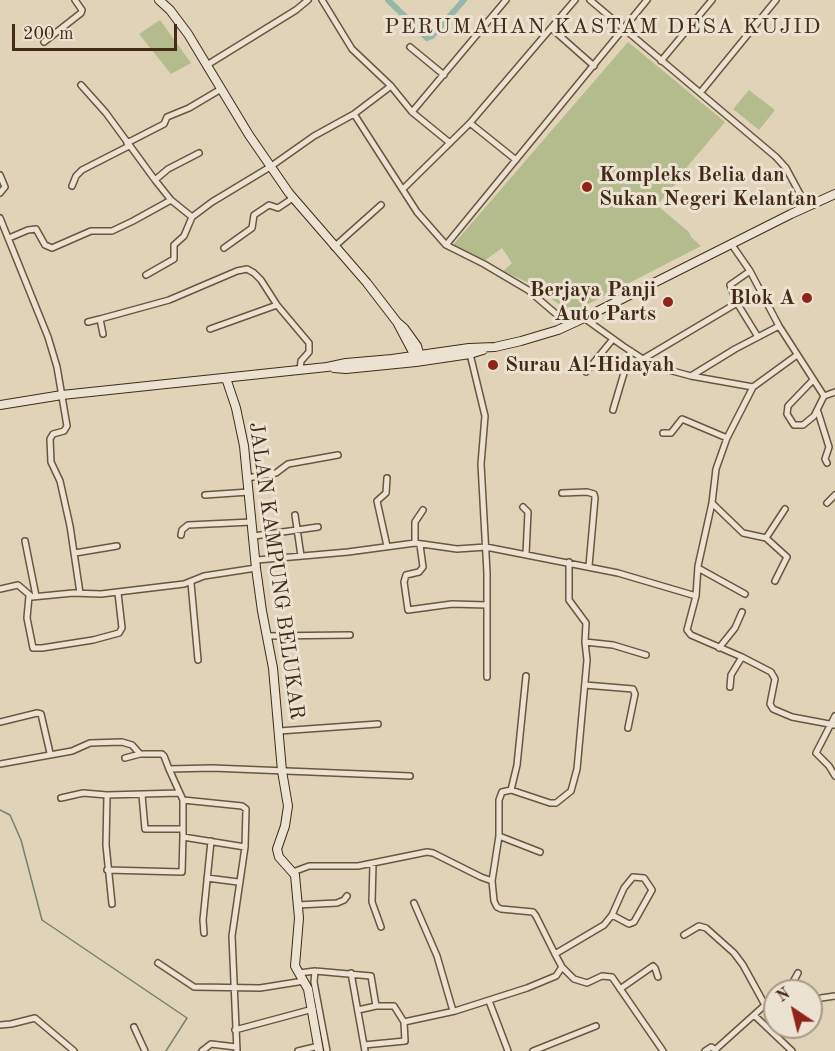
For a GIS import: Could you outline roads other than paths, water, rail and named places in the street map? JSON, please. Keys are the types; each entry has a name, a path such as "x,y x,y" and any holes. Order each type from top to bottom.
{"main road":[{"path":"159,0 170,10 188,34 270,167 293,198 404,328 417,346 418,358"},
{"path":"418,358 470,354 530,339 569,325 835,194"},
{"path":"0,405 62,395 327,367 346,369 469,348 495,347"},
{"name":"JALAN KAMPUNG BELUKAR","path":"226,378 236,408 244,446 257,564 273,668 282,771 288,806 285,826 277,849 279,857 293,872"},
{"path":"293,872 296,876 299,918 295,966 308,989 319,1048"}],"street":[{"path":"45,42 81,14 82,10 75,0"},
{"path":"207,65 296,10 308,0"},
{"path":"322,0 352,49 391,87 412,112 450,143"},
{"path":"412,112 506,0"},
{"path":"403,189 470,123 575,0"},
{"path":"590,0 781,162 807,207"},
{"path":"446,245 647,0"},
{"path":"661,61 712,0"},
{"path":"700,93 776,0"},
{"path":"551,28 594,66"},
{"path":"410,47 444,75"},
{"path":"81,85 106,113 171,200 192,217"},
{"path":"146,274 174,259 174,245 184,236 192,217 314,136 354,114 391,87"},
{"path":"72,186 76,176 82,170 164,124 167,117 189,108 221,89"},
{"path":"354,114 417,212 446,245 528,290 569,325"},
{"path":"470,123 516,160"},
{"path":"155,180 168,169 199,153"},
{"path":"0,175 5,187 0,193"},
{"path":"224,248 252,228 254,225 252,216 269,205 278,208 293,198"},
{"path":"9,238 36,229 45,244 52,248 95,230 112,231 171,200"},
{"path":"334,247 381,205"},
{"path":"0,218 48,337 62,395 67,426 64,431 51,436 49,443 51,462 60,481 75,553 80,593"},
{"path":"732,245 750,271 779,326 824,396"},
{"path":"88,322 169,300 237,271 247,269 261,280 277,304 309,343 309,352 301,361 300,370"},
{"path":"750,271 730,285 737,303 758,337"},
{"path":"643,359 737,303"},
{"path":"210,329 277,304"},
{"path":"584,318 643,359 665,369 753,387"},
{"path":"100,319 103,334"},
{"path":"691,376 779,326"},
{"path":"586,372 613,339"},
{"path":"613,411 624,373 623,366 631,351"},
{"path":"470,354 485,416 481,464 488,605 487,677"},
{"path":"797,355 753,387 727,438 716,469 688,633 742,657 774,675 775,682 770,704 773,709 792,717 832,724"},
{"path":"813,380 788,406 787,414 794,425 799,427 818,412 824,396 835,392"},
{"path":"818,412 829,447 825,459 827,463"},
{"path":"663,433 671,433 682,419 727,438"},
{"path":"248,478 276,473 288,464 338,455"},
{"path":"387,478 386,493 377,501 387,546"},
{"path":"205,495 249,492"},
{"path":"562,493 587,492 595,498 589,566"},
{"path":"826,503 835,495"},
{"path":"712,503 743,532 766,537 788,558 775,581"},
{"path":"523,507 528,512 526,555"},
{"path":"766,537 785,509"},
{"path":"423,510 416,522 423,567 419,572 406,575 404,582 408,610 452,604 488,605"},
{"path":"295,515 301,556"},
{"path":"181,535 182,530 188,525 252,522"},
{"path":"254,536 318,527"},
{"path":"25,541 33,596 27,618 33,648 93,640 119,633 122,628 118,593"},
{"path":"0,588 18,585 33,596 118,593 191,583 204,576 301,556 418,544 457,549 486,547 569,562 618,573 696,596"},
{"path":"75,553 117,546"},
{"path":"569,562 569,600 586,623 585,685 577,769 571,791 553,804 511,790 505,791 500,796 492,881 494,901 501,909 533,912 562,967 574,979 587,983 607,975 612,977 663,1051"},
{"path":"698,568 745,594"},
{"path":"191,583 198,660"},
{"path":"719,648 735,628 742,612"},
{"path":"267,636 351,635"},
{"path":"585,642 613,645 646,655"},
{"path":"730,687 731,675 742,657"},
{"path":"511,790 517,765 525,676"},
{"path":"585,685 633,689 635,694 628,728"},
{"path":"0,722 41,714 50,753"},
{"path":"835,716 816,753 835,776"},
{"path":"279,731 378,724"},
{"path":"0,764 50,753 72,751 90,743 122,742 132,745 140,754"},
{"path":"107,870 182,872 183,800 164,756 162,754 140,754 125,758"},
{"path":"169,769 212,768 410,776"},
{"path":"61,798 83,794 179,793"},
{"path":"107,795 105,808 107,870 112,904"},
{"path":"142,795 144,829 183,829"},
{"path":"183,800 242,806 246,809 245,847 231,936 236,1049 211,1044 202,1051"},
{"path":"498,836 540,852"},
{"path":"183,837 245,847"},
{"path":"204,933 202,920 211,841"},
{"path":"293,872 309,866 373,864 428,852 492,881"},
{"path":"373,864 372,902 381,927"},
{"path":"555,954 604,925 612,915 624,888 633,877 645,878 652,890 634,922 629,924 612,915"},
{"path":"207,878 238,882"},
{"path":"297,906 337,903 347,896"},
{"path":"414,903 437,956 453,1011"},
{"path":"684,935 699,926 706,928 735,953 763,1001"},
{"path":"158,963 194,987 260,988 303,981"},
{"path":"620,990 653,966 658,977"},
{"path":"404,1022 489,1001 556,976 562,967"},
{"path":"299,973 315,971 371,976 376,1006"},
{"path":"315,971 314,982 327,1051"},
{"path":"351,973 364,1048 405,1041 404,1022 394,1006 376,1006 358,1010"},
{"path":"795,979 798,973"},
{"path":"489,1001 508,1051"},
{"path":"705,1051 711,1047 716,1050 763,1007"},
{"path":"235,1030 313,1009"},
{"path":"755,1016 792,1051"},
{"path":"0,1025 36,1018 74,1051"},
{"path":"533,1051 596,1026"},
{"path":"134,1027 146,1051"},
{"path":"298,1051 319,1048"}],"waterway":[{"path":"388,0 427,38 432,36 464,0"},
{"path":"0,810 10,815 21,840 42,920 187,1018 166,1051"}],"place":[{"name":"Kompleks Belia dan Sukan Negeri Kelantan","path":"587,187"},
{"name":"Blok A","path":"807,298"},
{"name":"Berjaya Panji Auto Parts","path":"668,302"},
{"name":"Surau Al-Hidayah","path":"493,365"}],"district":[{"name":"PERUMAHAN KASTAM DESA KUJID","path":"603,27"}]}
